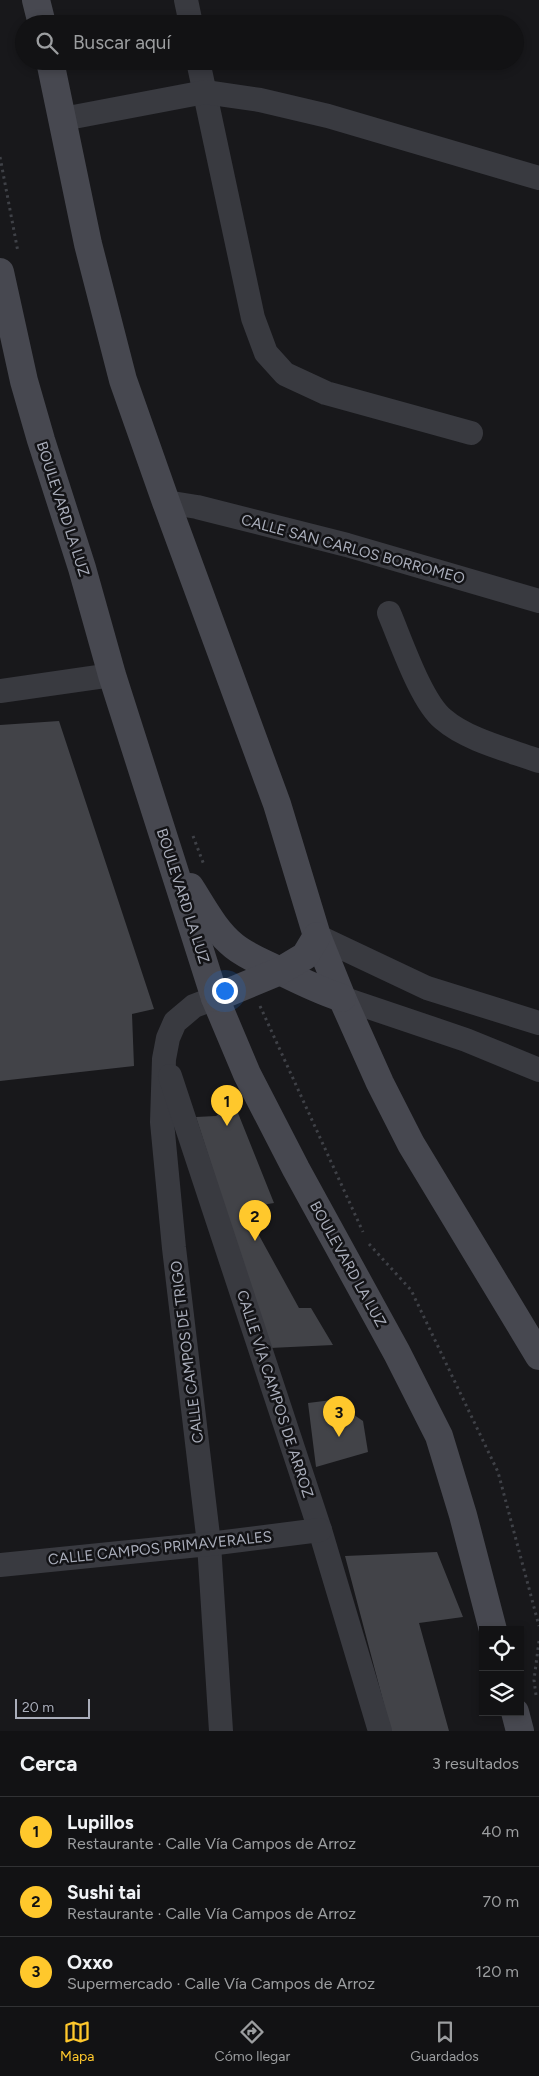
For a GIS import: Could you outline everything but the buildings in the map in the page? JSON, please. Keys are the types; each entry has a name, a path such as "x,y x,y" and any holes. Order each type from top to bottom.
{"main road":[{"path":"36,0 40,15"},
{"path":"52,70 88,244 123,380 277,804 317,936 380,1083 411,1144 539,1356"},
{"name":"BOULEVARD LA LUZ","path":"9,263 24,381 82,568 112,675 215,998 247,1074 439,1436 463,1515 492,1626"},
{"path":"171,859 210,918 233,946 255,961 314,988 342,998"},
{"path":"215,998 280,971 305,956 317,936"},
{"path":"520,1731 526,1707"}],"street":[{"path":"186,0 188,15"},
{"path":"200,70 252,318 266,353 285,374 326,393 471,433"},
{"path":"63,119 205,92 260,100 328,116 539,178"},
{"name":"CALLE SAN CARLOS BORROMEO","path":"166,502 197,507 338,543 539,601"},
{"path":"389,613 425,696 443,720 481,739 539,760"},
{"path":"0,690 112,675"},
{"path":"317,936 427,988 539,1023"},
{"path":"418,1024 427,988"},
{"name":"CALLE CAMPOS DE TRIGO","path":"215,998 194,1006 175,1022 168,1038 164,1059 162,1122 173,1239 209,1544 221,1731"},
{"path":"342,998 466,1040 539,1070"},
{"name":"CALLE VÍA CAMPOS DE ARROZ","path":"164,1059 320,1530 380,1731"},
{"name":"CALLE CAMPOS PRIMAVERALES","path":"0,1565 209,1544 320,1530"}],"path":[{"path":"0,157 9,263"},
{"path":"193,835 206,872"},
{"path":"250,983 364,1234"},
{"path":"368,1243 411,1290 498,1472 539,1626"},
{"path":"526,1707 534,1680 539,1641"}],"place":[{"name":"Lupillos","path":"227,1126"},
{"name":"Sushi tai","path":"255,1241"},
{"name":"Oxxo","path":"339,1437"}]}
